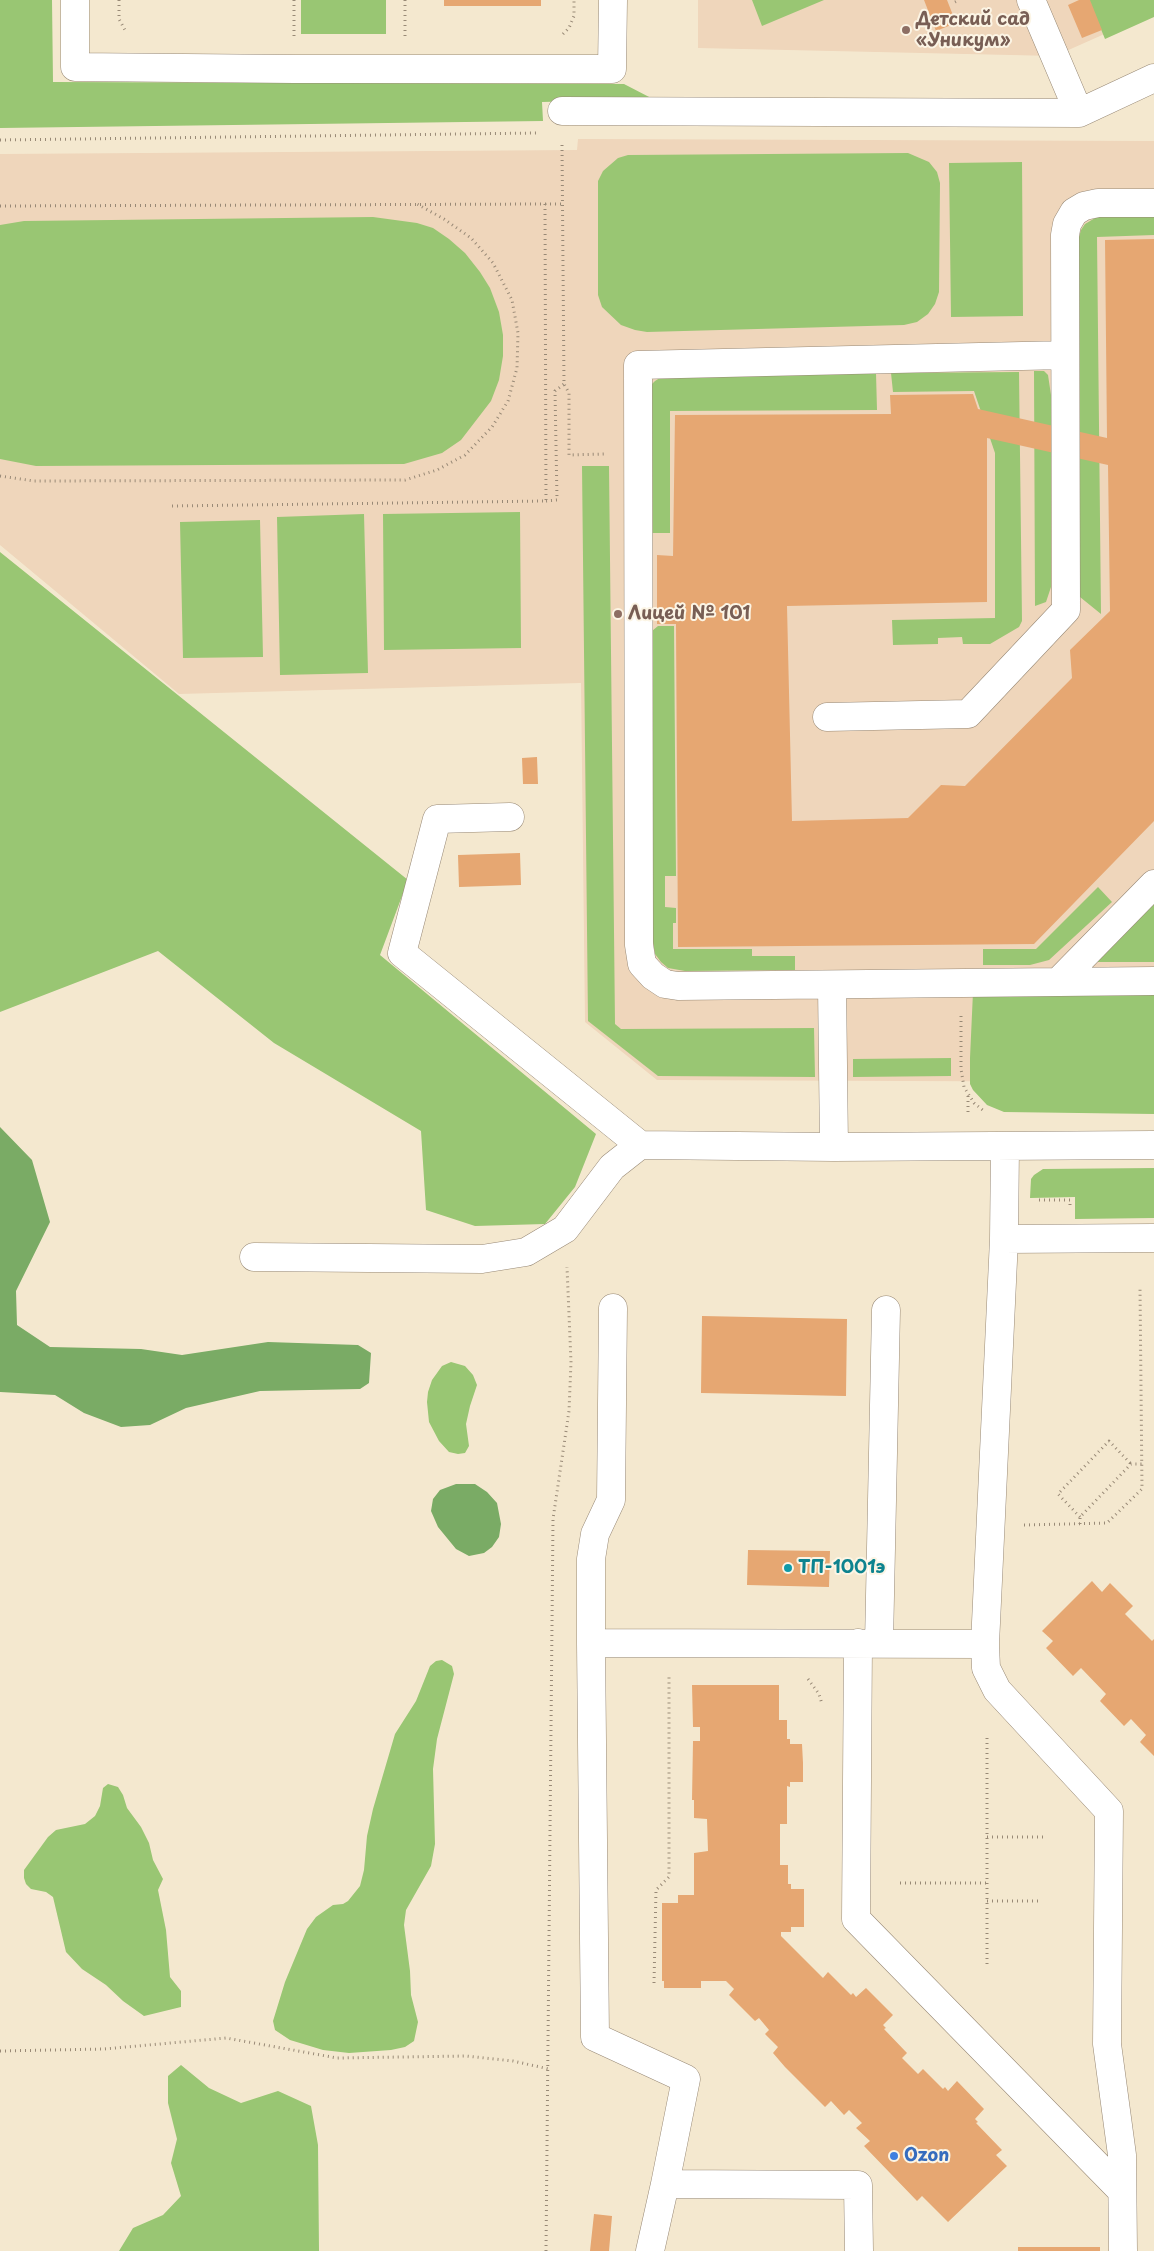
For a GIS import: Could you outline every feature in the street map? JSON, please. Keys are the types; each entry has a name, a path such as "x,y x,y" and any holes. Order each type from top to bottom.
{"lane":[{"path":"75,0 74,67 612,69 613,0"},
{"path":"1031,0 1079,113"},
{"path":"562,122 1079,113 1154,78"},
{"path":"827,718 968,714 1066,610 1065,236 1067,224 1074,212 1084,206 1098,203 1154,202"},
{"path":"1065,355 638,365 638,945 642,964 652,976 665,984 678,986 1154,980"},
{"path":"510,817 437,819 402,953 640,1145 834,1147 1154,1145"},
{"path":"1058,982 1154,884"},
{"path":"832,985 834,1147"},
{"path":"254,1257 482,1259 526,1252 566,1229 612,1167 640,1145"},
{"path":"1005,1146 1004,1239 985,1644 986,1668 997,1690 1109,1811 1107,2044 1122,2155 1124,2251"},
{"path":"1004,1239 1154,1238"},
{"path":"613,1308 611,1500 595,1534 591,1559 595,2037 686,2079 650,2251"},
{"path":"886,1310 856,1918 1122,2190"},
{"path":"591,1643 985,1644"},
{"path":"665,2184 858,2185 859,2251"}],"path":[{"path":"294,0 294,41"},
{"path":"405,0 405,41"},
{"path":"0,140 562,122 564,384 569,393 569,455 638,454"},
{"path":"0,476 34,481 405,480 436,470 465,455 492,427 508,401 517,368 518,333 512,300 493,263 471,238 444,219 417,204"},
{"path":"544,204 546,501"},
{"path":"0,206 563,204"},
{"path":"172,506 557,500 555,391 564,384"},
{"path":"961,983 960,1069 964,1087 974,1103 990,1115"},
{"path":"546,2251 553,1519 569,1411 571,1362 566,1229"},
{"path":"991,1525 1107,1523 1142,1489 1140,1287"},
{"path":"1080,1524 1080,1517 1058,1494 1109,1441 1131,1464"},
{"path":"1080,1517 1131,1464 1142,1464"},
{"path":"654,1984 656,1890 669,1877 669,1674"},
{"path":"805,1675 819,1694 823,1709"},
{"path":"987,1737 987,1964"},
{"path":"987,1836 1043,1836"},
{"path":"900,1883 987,1883"},
{"path":"987,1901 1040,1901"},
{"path":"0,2051 104,2049 226,2038 338,2058 466,2056 513,2061 549,2069"}],"shaded area":[{"name":"Детский сад «Уникум»","path":"698,0 1154,0 1154,12 1055,56 698,48"},
{"name":"Лицей № 101","path":"578,139 1154,141 1154,1082 657,1080 585,1022 581,683 179,694 0,545 0,154 577,150"}],"green space":[{"path":"0,0 52,0 53,82 624,84 653,99 542,102 543,121 0,128"},
{"path":"301,0 386,0 386,34 301,34"},
{"path":"752,0 824,0 762,26"},
{"path":"1089,0 1154,0 1154,17 1105,39"},
{"path":"908,153 929,162 937,172 940,183 939,292 935,304 928,314 917,322 904,325 647,332 621,325 602,307 598,295 598,181 603,171 618,158 628,155"},
{"path":"1022,162 1023,316 951,317 949,163"},
{"path":"1154,214 1154,235 1097,237 1101,614 1080,597 1078,241 1085,224 1100,215"},
{"path":"373,217 417,223 433,228 449,239 465,253 480,272 490,288 499,312 503,335 503,356 499,380 491,401 461,440 442,453 404,464 36,466 0,459 0,225 24,221"},
{"path":"1034,371 1044,371 1048,375 1051,395 1051,587 1046,602 1035,606"},
{"path":"1019,372 1022,621 1019,627 990,644 963,644 962,637 938,638 938,644 893,645 892,620 995,618 995,453 974,391 893,392 891,373"},
{"path":"876,373 877,410 670,411 670,533 649,533 651,385 655,381 663,376"},
{"path":"582,466 609,466 615,1024 621,1029 814,1028 815,1077 658,1076 588,1021"},
{"path":"520,512 521,648 384,650 383,514"},
{"path":"364,514 368,673 280,675 277,517"},
{"path":"260,520 263,657 183,658 180,522"},
{"path":"0,552 408,880 380,955 596,1134 575,1187 545,1224 475,1226 426,1210 421,1131 274,1043 158,951 0,1012"},
{"path":"658,626 674,626 676,876 665,876 665,907 676,908 676,923 673,923 673,949 752,949 752,956 795,956 795,970 685,971 668,968 655,954 653,942 652,631"},
{"path":"1098,887 1112,902 1049,960 1030,965 983,965 983,949 1036,949"},
{"path":"1154,902 1154,962 1095,962"},
{"path":"1154,987 1154,1114 1004,1112 987,1105 973,1090 970,1084 970,1058 973,992"},
{"path":"951,1058 951,1076 853,1077 853,1059"},
{"path":"0,1127 32,1160 50,1222 16,1291 17,1325 50,1347 141,1349 182,1355 268,1342 358,1345 371,1353 369,1383 360,1389 260,1391 186,1408 150,1425 121,1427 84,1413 55,1395 0,1392"},
{"path":"1154,1168 1154,1218 1075,1219 1075,1197 1030,1198 1031,1179 1043,1169"},
{"path":"451,1362 465,1366 473,1375 477,1385 466,1424 469,1446 465,1453 458,1454 449,1452 439,1441 429,1422 427,1402 432,1380 442,1366"},
{"path":"456,1484 475,1484 487,1492 497,1503 501,1524 499,1537 492,1547 484,1553 469,1556 456,1549 438,1527 431,1511 433,1499 440,1490"},
{"path":"442,1660 452,1666 454,1674 437,1739 433,1769 435,1844 431,1866 406,1910 404,1925 411,1995 418,2022 414,2041 405,2047 391,2050 349,2053 323,2050 290,2040 275,2030 273,2021 285,1982 307,1929 316,1917 333,1905 343,1904 348,1901 360,1886 373,1809 395,1734 416,1701 430,1666 436,1661"},
{"path":"108,1784 118,1787 123,1795 127,1808 141,1827 149,1843 153,1860 163,1879 158,1890 166,1930 170,1977 181,1991 181,2007 144,2016 123,2001 106,1985 82,1969 66,1952 53,1897 46,1892 31,1889 26,1884 24,1878 24,1870 48,1837 56,1830 85,1824 95,1816 100,1806 103,1788"},
{"path":"181,2065 209,2088 241,2103 278,2091 311,2106 318,2145 319,2251 119,2251 133,2228 163,2215 181,2196 171,2163 177,2139 168,2103 168,2076"}],"building":[{"path":"444,0 541,0 541,6 444,6"},
{"path":"924,0 947,0 956,23 936,31"},
{"path":"1079,0 1090,0 1102,30 1082,38 1068,5"},
{"path":"1154,239 1154,821 1034,944 678,947 676,624 657,624 657,555 673,556 675,415 891,414 890,395 973,394 978,409 1107,438 1105,240","holes":["987,438 1108,465 1110,611 1070,650 1072,678 965,786 941,785 908,818 792,821 787,606 987,602"]},
{"path":"537,757 538,784 523,784 522,758"},
{"path":"520,853 521,885 459,887 458,855"},
{"path":"702,1316 847,1319 846,1396 701,1393"},
{"name":"ТП-1001э","path":"748,1550 830,1551 829,1587 747,1585"},
{"path":"1092,1581 1102,1592 1110,1583 1133,1606 1125,1614 1152,1641 1154,1639 1154,1756 1140,1742 1146,1735 1131,1719 1124,1726 1100,1701 1106,1694 1081,1668 1073,1676 1046,1648 1053,1641 1042,1631"},
{"path":"692,1685 779,1685 779,1720 787,1720 787,1739 790,1739 790,1744 802,1744 803,1763 803,1782 790,1782 790,1787 787,1786 787,1824 780,1824 780,1865 788,1865 788,1884 791,1884 791,1889 804,1889 804,1927 791,1927 791,1932 781,1932 781,1936 823,1978 828,1972 851,1995 853,1993 856,1997 866,1988 893,2015 883,2025 886,2028 884,2029 907,2053 902,2058 918,2074 923,2069 943,2089 945,2087 948,2091 957,2081 984,2109 975,2119 978,2122 976,2123 1002,2150 996,2155 1007,2166 948,2222 922,2196 917,2201 864,2146 870,2141 856,2128 862,2123 849,2110 844,2115 831,2101 825,2107 785,2067 773,2053 778,2047 765,2034 769,2030 759,2018 755,2021 729,1995 734,1989 726,1981 701,1981 701,1988 664,1988 664,1981 662,1981 662,1903 678,1903 678,1895 694,1895 694,1853 708,1851 707,1819 694,1818 694,1800 692,1800 693,1741 700,1741 700,1727 693,1727"},
{"path":"594,2214 612,2216 609,2251 590,2251"},
{"path":"1018,2247 1100,2247 1100,2251 1018,2251"}],"place":[{"name":"Детский сад «Уникум»","path":"906,30"},
{"name":"Лицей № 101","path":"618,614"},
{"name":"ТП-1001э","path":"788,1568"},
{"name":"Ozon","path":"894,2156"}]}
